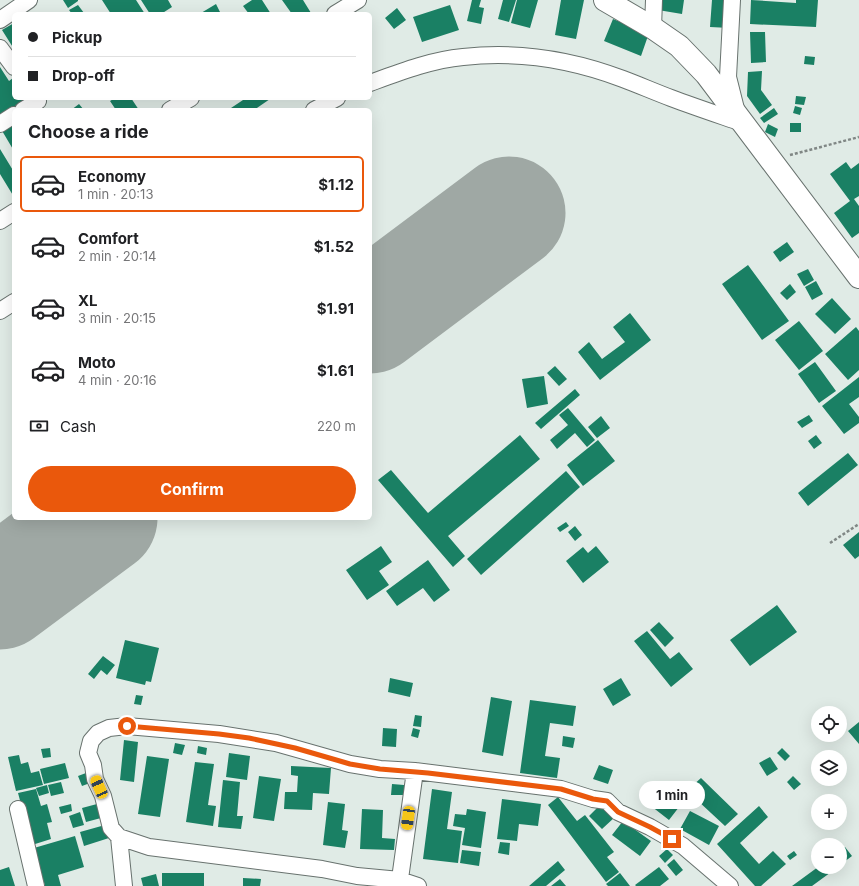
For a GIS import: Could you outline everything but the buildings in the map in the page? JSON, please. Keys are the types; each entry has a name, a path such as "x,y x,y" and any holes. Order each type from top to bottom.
{"main road":[{"path":"605,0 653,28 679,46 706,74 859,277"}],"street":[{"path":"0,20 29,0"},
{"path":"338,12 358,0"},
{"path":"653,28 654,0"},
{"path":"732,0 728,77 740,120"},
{"path":"0,48 12,65"},
{"path":"372,82 423,64 462,57 498,55 538,57 578,65 622,78 670,98 740,120"},
{"path":"174,108 188,100"},
{"path":"316,105 331,100"},
{"path":"28,108 40,103"},
{"path":"0,124 12,116"},
{"path":"0,222 12,213"},
{"path":"418,886 322,869 239,857 149,847 119,837 110,828 103,796 95,778 93,765 88,753 91,741 98,733 109,728 127,726 219,734 249,738 295,748 350,764 380,769 415,771 561,789 593,799 607,801 618,812 650,827 683,846 730,886"},
{"path":"399,883 415,771"},
{"path":"18,809 36,886"},
{"path":"119,837 124,886"}],"path":[{"path":"771,160 859,137"},
{"path":"830,543 859,524"}],"runway":[{"path":"372,316 509,213"},
{"path":"0,593 98,520"}],"route":[{"path":"127,726 249,738 276,743 350,764 380,769 415,771 561,789 593,799 607,801 618,812 672,839"}]}
